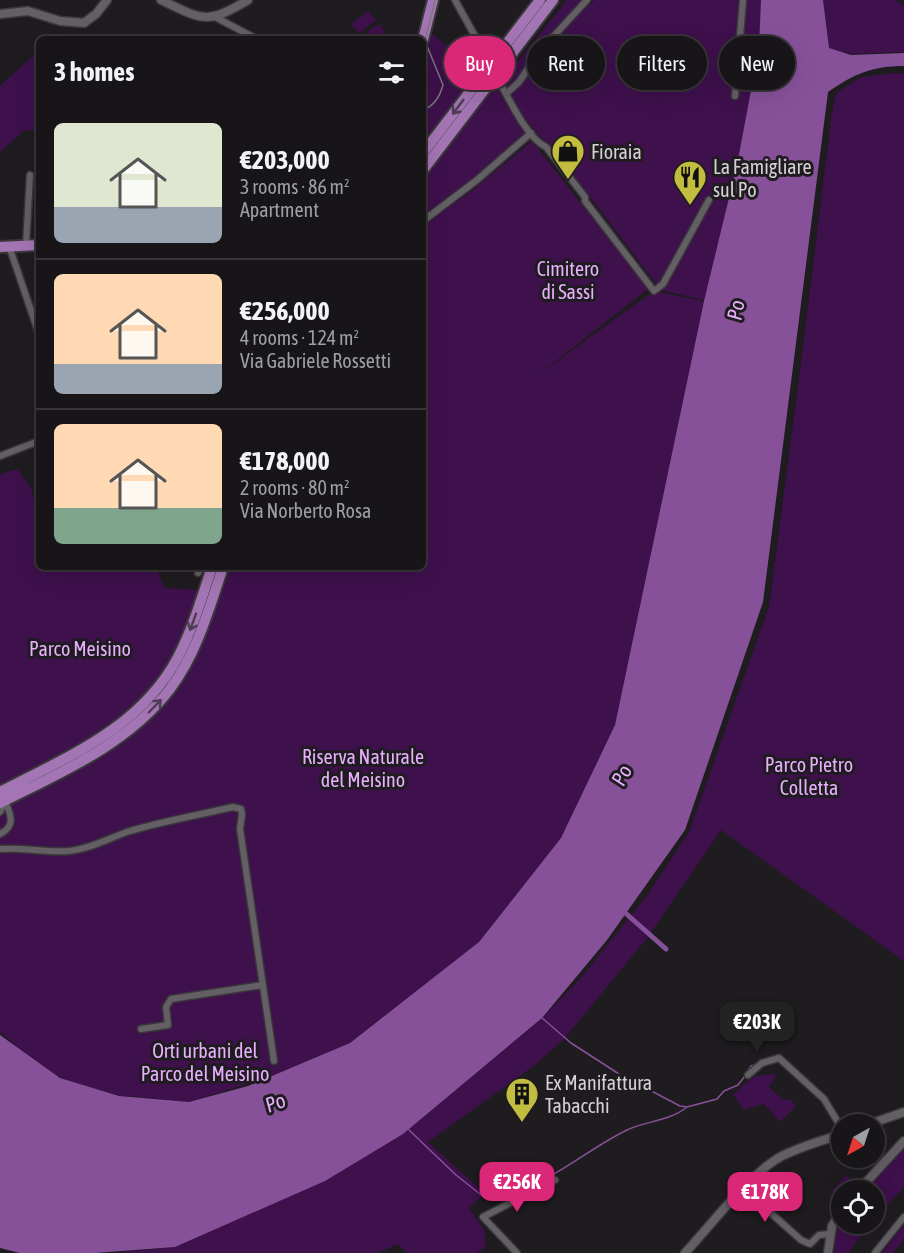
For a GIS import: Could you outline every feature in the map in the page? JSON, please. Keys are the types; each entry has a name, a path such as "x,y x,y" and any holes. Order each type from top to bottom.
{"main road":[{"path":"418,36 428,0"},
{"path":"424,36 433,0"},
{"path":"528,15 530,0"},
{"path":"512,36 528,15 549,1"},
{"path":"515,48 549,1"},
{"path":"426,151 471,90"},
{"path":"426,151 482,90"},
{"path":"4,246 36,245"},
{"path":"2,799 14,785 102,739 126,721 177,658 191,628 211,570"},
{"path":"2,799 110,746 155,706 186,664 201,633 222,570"}],"street":[{"path":"0,14 28,11 60,21 84,23 96,14 107,0"},
{"path":"161,0 204,18 215,17 248,0"},
{"path":"455,0 475,36"},
{"path":"506,94 519,82 540,51 586,0"},
{"path":"735,96 743,0"},
{"path":"215,17 251,36"},
{"path":"504,90 518,116 579,189 585,201 654,291 663,284 709,200"},
{"path":"426,219 477,180 531,133"},
{"path":"26,245 30,175"},
{"path":"4,246 36,326"},
{"path":"0,456 36,442"},
{"path":"0,783 14,785"},
{"path":"0,812 2,799"},
{"path":"0,834 6,831 12,821 12,816 2,799"},
{"path":"0,849 67,851 88,848 105,839 133,831 238,807 243,814 240,829 274,1061"},
{"path":"141,1029 168,1025 166,1007 171,999 263,985"},
{"path":"748,1075 762,1063 779,1058 824,1100 833,1114"},
{"path":"885,1119 904,1112"},
{"path":"685,1253 768,1166 781,1157 831,1138"},
{"path":"868,1180 904,1141"},
{"path":"517,1253 483,1217 555,1180"},
{"path":"744,1189 801,1240 810,1244 819,1235 830,1234"},
{"path":"876,1253 904,1217"},
{"path":"828,1253 831,1231"}],"green space":[{"path":"567,0 584,0 590,5 594,0 769,0 762,36 719,36 719,90 752,90 712,302 661,290 597,206 523,116 509,90 515,90 515,65 527,50 527,90 605,90 605,36 538,36"},
{"path":"823,0 894,0 904,5 904,52 851,54 829,48"},
{"path":"368,11 376,20 359,33 351,24"},
{"path":"379,24 388,36 370,36 367,32"},
{"path":"431,33 444,44 444,90 466,90 426,143 426,51"},
{"path":"34,55 36,58 36,131 25,130 0,152 0,86"},
{"name":"Parco Pietro Colletta","path":"904,74 904,961 721,830 648,937 564,1039 535,1065 428,1142 484,1193 469,1208 484,1230 486,1246 477,1253 407,1253 398,1244 377,1253 114,1253 175,1247 403,1134 542,1018 579,980 646,897 689,832 769,607 836,93 861,77"},
{"path":"490,90 499,90 527,134 476,179 426,218 426,174"},
{"name":"Riserva Naturale del Meisino","path":"532,141 648,289 534,378 654,291 704,301 615,725 561,838 479,942 350,1043 269,1077 189,1102 116,1095 60,1078 0,1032 0,808 122,744 168,701 186,675 228,570 426,570 426,222 469,193"},
{"name":"Parco Meisino","path":"17,469 31,488 36,506 36,570 157,570 164,588 199,590 193,616 169,665 136,707 99,737 0,786 0,474"},
{"path":"777,1074 769,1087 783,1100 790,1099 796,1106 780,1122 764,1104 743,1110 733,1094 755,1076"},
{"path":"904,1147 904,1187 885,1207 885,1180 873,1180"},
{"path":"846,1175 852,1180 842,1180"},
{"path":"904,1225 904,1239 893,1253 882,1253"},
{"path":"835,1234 862,1234 848,1253 834,1253"}],"water":[{"name":"Po","path":"761,0 823,0 829,48 851,55 904,53 904,66 864,72 828,92 763,602 685,830 607,940 542,1018 403,1134 325,1181 175,1247 94,1253 20,1253 0,1248 0,1035 60,1078 119,1096 189,1102 248,1086 350,1043 479,942 561,838 615,725 704,301 737,165 751,90 795,90 795,36 760,36"}],"waterway":[{"path":"622,910 666,949"},
{"path":"541,1017 571,1043 619,1074 680,1106 687,1107 717,1099 724,1091 738,1085 745,1076"},
{"path":"747,1072 751,1066 757,1064"},
{"path":"409,1130 456,1175 485,1198 523,1190 627,1130 666,1118 687,1107"}],"tram line":[{"path":"426,37 435,0"},
{"path":"426,43 443,85 436,100 426,108"}],"place":[{"name":"Fioraia","path":"568,180"},
{"name":"La Famigliare sul Po","path":"690,206"},
{"name":"Ex Manifattura Tabacchi","path":"522,1123"}],"park label":[{"name":"Cimitero di Sassi","path":"568,280"},
{"name":"Orti urbani del Parco del Meisino","path":"205,1062"}]}
